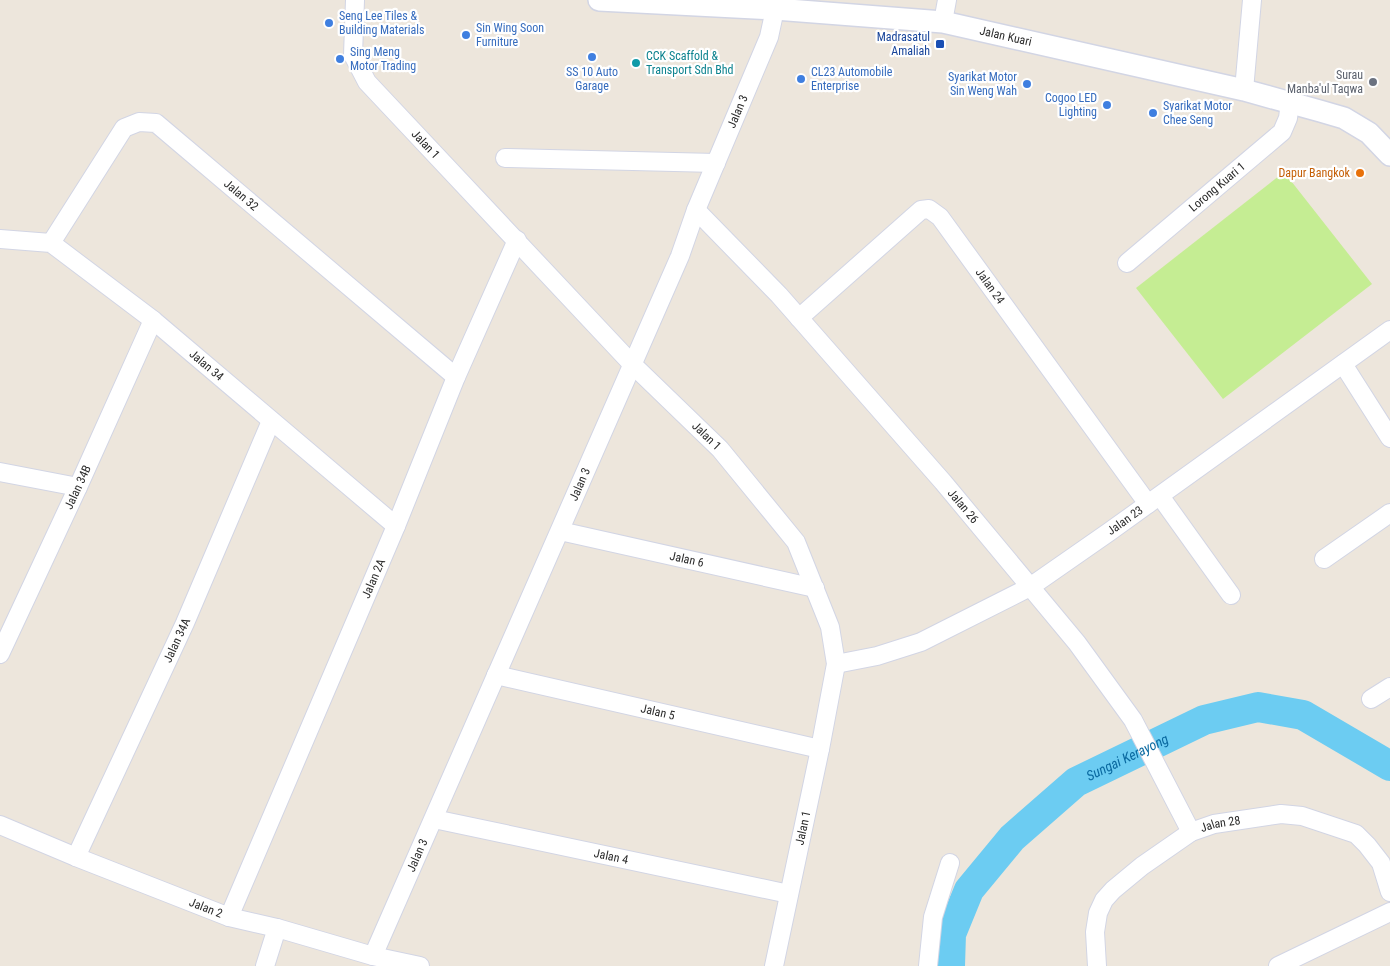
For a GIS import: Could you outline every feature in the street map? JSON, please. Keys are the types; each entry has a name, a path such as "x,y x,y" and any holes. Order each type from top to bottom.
{"street":[{"name":"Jalan 1","path":"355,0 353,54 367,82 632,364 720,449 796,542 830,627 836,664 774,966"},
{"name":"Jalan Kuari","path":"599,0 775,9 943,22 1244,90 1344,118 1369,134 1390,155"},
{"path":"943,22 947,0"},
{"path":"1244,90 1252,0"},
{"name":"Jalan 3","path":"372,956 434,819 680,256 696,210 769,37 775,9"},
{"name":"Lorong Kuari 1","path":"1127,264 1282,132 1288,118 1290,102"},
{"name":"Jalan 32","path":"50,243 124,128 139,122 156,123 456,377"},
{"path":"504,158 716,163"},
{"name":"Jalan 24","path":"799,318 921,210 929,209 940,217 1154,500 1231,595"},
{"name":"Jalan 26","path":"696,210 779,295 943,482 1077,643 1134,720 1191,832"},
{"path":"0,239 50,243"},
{"name":"Jalan 2A","path":"229,917 396,526 456,377 517,240"},
{"name":"Jalan 34","path":"50,243 153,320 396,526"},
{"name":"Jalan 34B","path":"0,654 153,320"},
{"name":"Jalan 23","path":"836,664 877,656 921,642 1030,587 1390,330"},
{"path":"1343,364 1390,438"},
{"name":"Jalan 34A","path":"76,857 185,623 271,421"},
{"path":"0,472 78,487"},
{"path":"1324,559 1390,513"},
{"name":"Jalan 6","path":"560,532 815,588"},
{"name":"Jalan 5","path":"496,675 820,749"},
{"path":"1370,699 1390,687"},
{"name":"Jalan 28","path":"1097,966 1095,932 1098,913 1104,900 1112,890 1142,866 1191,832 1214,824 1281,814 1302,816 1356,834 1381,863 1390,892"},
{"name":"Jalan 4","path":"434,819 789,894"},
{"name":"Jalan 2","path":"0,825 229,917 277,928 372,956 420,966"},
{"path":"928,966 933,917 950,863"},
{"path":"1278,966 1390,912"},
{"path":"265,966 277,928"}],"green space":[{"path":"1284,172 1372,284 1223,399 1136,288"}],"waterway":[{"name":"Sungai Kerayong","path":"950,966 951,934 969,890 1012,838 1076,782 1204,720 1258,707 1303,715 1390,766"}],"place":[{"name":"Seng Lee Tiles & Building Materials","path":"329,23"},
{"name":"Sin Wing Soon Furniture","path":"466,35"},
{"name":"Madrasatul Amaliah","path":"940,44"},
{"name":"SS 10 Auto Garage","path":"592,57"},
{"name":"Sing Meng Motor Trading","path":"340,59"},
{"name":"CCK Scaffold & Transport Sdn Bhd","path":"636,63"},
{"name":"CL23 Automobile Enterprise","path":"801,79"},
{"name":"Surau Manba'ul Taqwa","path":"1373,82"},
{"name":"Syarikat Motor Sin Weng Wah","path":"1027,84"},
{"name":"Cogoo LED Lighting","path":"1107,105"},
{"name":"Syarikat Motor Chee Seng","path":"1153,113"},
{"name":"Dapur Bangkok","path":"1360,173"}]}
